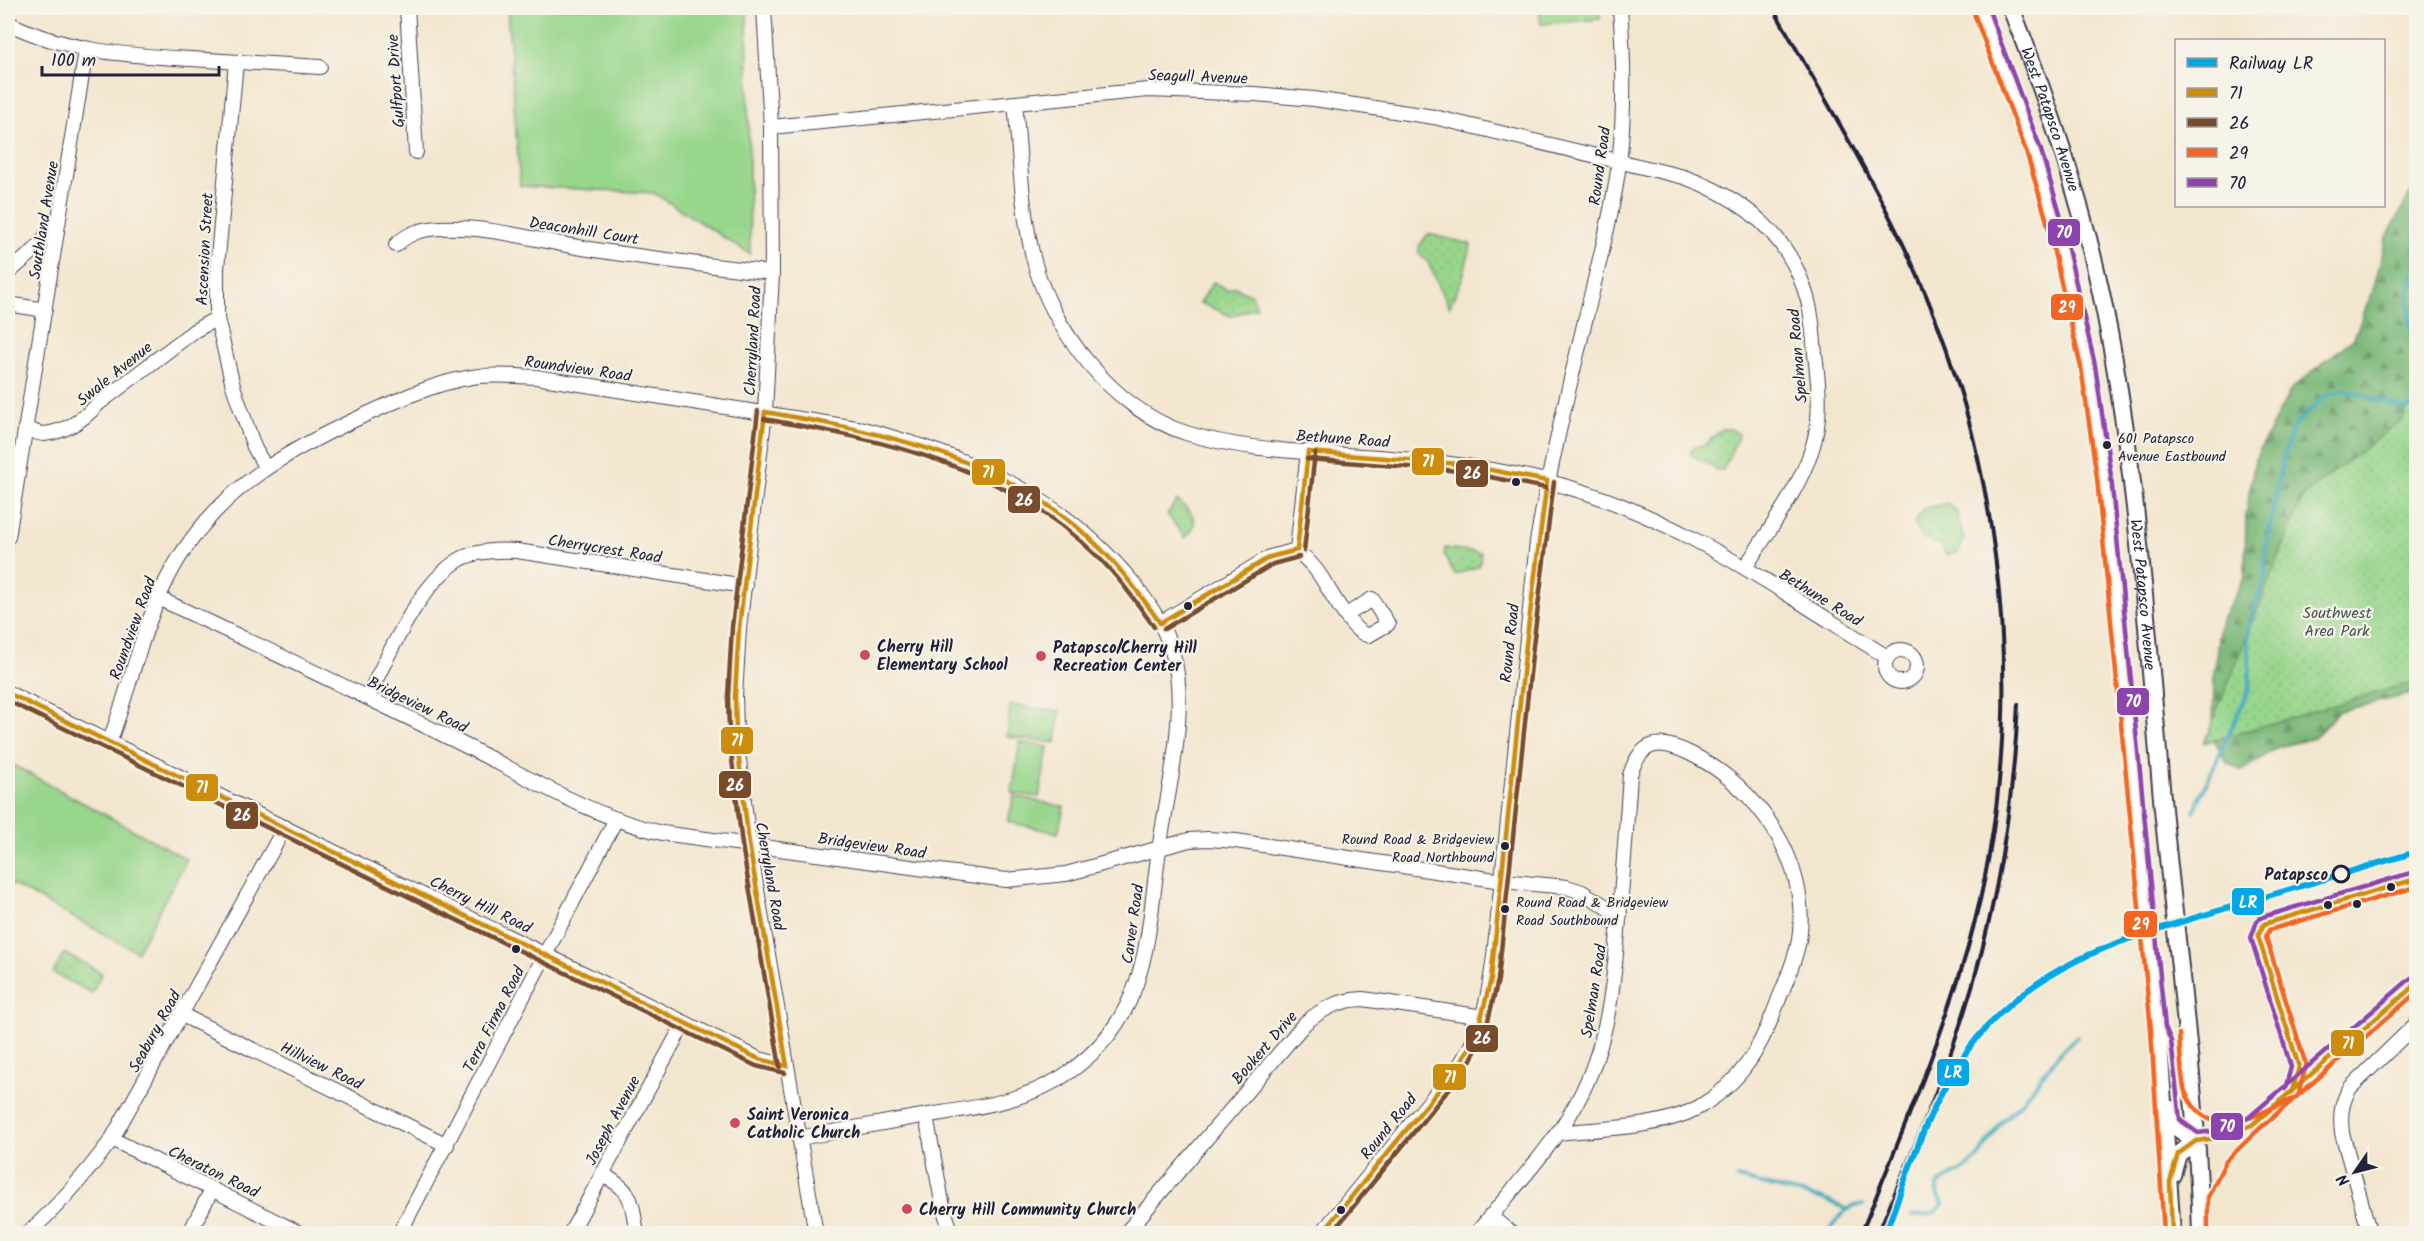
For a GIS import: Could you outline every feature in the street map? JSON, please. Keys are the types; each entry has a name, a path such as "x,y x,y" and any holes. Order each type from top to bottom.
{"main road":[{"name":"West Patapsco Avenue","path":"1980,8 2025,127 2053,216 2088,366 2104,477 2158,1029 2172,1233"},
{"name":"West Patapsco Avenue","path":"2010,8 2036,72 2080,208 2116,372 2131,475 2196,1141 2201,1233"},
{"path":"2158,1029 2164,1042 2173,1124 2196,1141 2178,1154 2170,1182"}],"street":[{"name":"Gulfport Drive","path":"407,8 416,152"},
{"name":"Cherryland Road","path":"764,8 771,127 772,273 765,412 739,628 735,696 738,770 787,1066"},
{"name":"Round Road","path":"1321,1233 1461,1063 1474,1043 1484,1017 1489,994 1502,881 1531,590 1547,481 1608,222 1619,163 1623,110 1620,8"},
{"path":"8,23 43,39 86,50 320,67"},
{"name":"Southland Avenue","path":"8,527 86,50"},
{"name":"Ascension Street","path":"236,62 217,268 217,318 233,386 254,447 264,467"},
{"name":"Seagull Avenue","path":"771,127 1148,90 1314,99 1434,117 1619,163"},
{"name":"Bethune Road","path":"1015,103 1027,223 1033,258 1055,315 1089,364 1132,404 1159,421 1183,432 1240,447 1460,464 1547,481 1607,501 1653,519 1694,539 1745,568 1887,657"},
{"name":"Spelman Road","path":"1619,163 1684,177 1712,186 1736,200 1760,219 1780,242 1796,266 1805,290 1812,315 1819,392 1817,424 1812,449 1801,475 1745,568"},
{"path":"8,273 36,249 60,218"},
{"name":"Deaconhill Court","path":"396,245 412,232 466,229 624,254 772,273"},
{"path":"8,304 45,310"},
{"name":"Swale Avenue","path":"25,428 42,434 64,428 85,418 117,389 194,331 217,318"},
{"name":"Roundview Road","path":"109,743 158,598 174,566 197,532 224,502 264,467 314,438 407,395 472,377 504,375 536,377 863,429 912,443 988,471 1024,489 1060,513 1108,554 1139,590 1160,622"},
{"path":"1297,550 1308,452"},
{"name":"Cherrycrest Road","path":"367,697 417,605 442,574 460,559 498,550 517,551 745,586"},
{"path":"1160,622 1270,557 1297,550"},
{"path":"1297,550 1317,570 1346,615"},
{"name":"Bridgeview Road","path":"158,598 616,819 662,833 1006,880 1066,874 1198,839 1236,841 1502,881 1568,887 1582,892 1620,915"},
{"name":"Carver Road","path":"799,1138 994,1105 1024,1096 1051,1084 1076,1068 1097,1049 1118,1024 1140,979 1147,949 1159,848 1177,732 1177,673 1160,622"},
{"name":"Cherry Hill Road","path":"8,693 759,1059 787,1066"},
{"name":"Spelman Road","path":"1476,1233 1557,1133 1576,1105 1602,1046 1610,1007 1620,915 1630,774 1640,752 1656,744 1665,744 1686,751 1729,776 1746,792 1778,837 1790,860 1798,885 1799,939 1792,967 1764,1037 1753,1057 1736,1078 1716,1096 1698,1108 1676,1117 1557,1133"},
{"name":"Terra Firma Road","path":"399,1233 616,819"},
{"name":"Seabury Road","path":"27,1233 75,1188 112,1139 285,827"},
{"name":"Bookert Drive","path":"1125,1233 1305,1023 1318,1012 1340,1002 1363,999 1484,1017"},
{"name":"Hillview Road","path":"182,1015 447,1145"},
{"name":"Joseph Avenue","path":"570,1233 684,1023"},
{"path":"2370,1233 2342,1133 2341,1108 2343,1099 2350,1088 2416,1024"},
{"path":"787,1066 816,1233"},
{"path":"926,1116 943,1207 952,1233"},
{"name":"Cheraton Road","path":"112,1139 302,1233"},
{"path":"602,1174 621,1185 630,1196 637,1233"},
{"path":"189,1233 212,1189"},
{"path":"1490,1216 1512,1233"}],"green space":[{"path":"507,8 747,8 750,254 654,193 520,186"},
{"path":"1539,8 1599,8 1600,19 1541,24"},
{"path":"2416,183 2416,693 2339,711 2314,738 2278,747 2242,771 2226,762 2213,737 2214,672 2220,623 2245,577 2246,515 2255,459 2291,389 2354,338 2374,287 2386,239"},
{"path":"1428,234 1471,244 1463,277 1449,307 1428,262 1419,254 1419,246"},
{"path":"1213,282 1227,290 1235,287 1252,295 1257,307 1231,316 1200,303"},
{"name":"Southwest Area Park","path":"2416,388 2416,681 2204,743 2304,495 2403,419"},
{"path":"1722,429 1731,429 1739,434 1723,470 1716,470 1690,453 1692,448 1704,445"},
{"path":"1177,500 1193,517 1193,527 1185,538 1167,514"},
{"path":"1947,503 1957,511 1964,540 1958,552 1946,555 1940,545 1922,537 1914,524 1923,509"},
{"path":"1445,548 1481,553 1479,566 1455,575 1444,556"},
{"path":"1010,705 1060,711 1056,743 1007,737"},
{"path":"1020,742 1048,747 1039,797 1012,793"},
{"path":"13,765 187,859 137,952 8,882 8,775"},
{"path":"1014,796 1064,807 1058,833 1008,822"},
{"path":"64,953 102,973 92,993 53,973"}],"waterway":[{"path":"2416,270 2410,289 2408,309 2416,349"},
{"path":"2194,811 2250,687 2248,639 2251,619 2265,578 2264,559 2279,478 2286,448 2295,424 2327,395 2346,390 2406,409 2416,405"},
{"path":"1912,1216 1930,1214 1940,1207 1943,1203 1937,1194 1937,1186 1968,1167 1979,1156 2000,1124 2019,1105 2063,1049 2077,1037"},
{"path":"1737,1178 1823,1199 1846,1209"},
{"path":"1828,1234 1842,1214 1851,1207 1863,1205"}],"railway":[{"path":"1773,8 1873,185 1926,295 1954,372 1976,452 1992,534 2001,617 2003,701 1999,784 1987,866 1968,947 1945,1020 1861,1234"},
{"path":"1878,1234 1945,1069 1975,975 2001,860 2012,783 2018,704"}],"rail line":[{"name":"LR","path":"1885,1234 1921,1137 1943,1090 1970,1047 2023,993 2053,973 2117,943 2416,852"}],"transit line":[{"name":"70","path":"1988,8 2040,147 2060,214 2095,365 2111,476 2165,1027 2171,1041 2180,1120 2198,1133 2215,1131 2248,1118 2411,978"},
{"name":"29","path":"1973,11 2026,151 2046,218 2081,367 2097,478 2151,1030 2164,1234"},
{"name":"26","path":"758,411 732,627 728,696 729,734 742,845 780,1067"},
{"name":"71","path":"765,412 739,628 735,696 736,734 749,844 787,1066"},
{"name":"71","path":"765,412 902,441 989,472 1030,494 1069,520 1104,552 1134,586 1160,623"},
{"name":"26","path":"764,419 810,427 899,448 983,478 1023,499 1061,525 1097,556 1120,581 1154,627"},
{"name":"71","path":"1308,452 1460,464 1547,481"},
{"name":"71","path":"1297,550 1308,452"},
{"name":"26","path":"1304,551 1315,453"},
{"name":"26","path":"1307,459 1459,471 1546,488"},
{"name":"71","path":"1321,1234 1461,1063 1478,1030 1491,979 1526,645 1547,481"},
{"name":"26","path":"1331,1234 1467,1067 1485,1033 1498,980 1533,646 1554,482"},
{"name":"71","path":"1160,623 1270,557 1297,550"},
{"name":"26","path":"1164,629 1273,564 1299,557"},
{"name":"71","path":"8,693 759,1059 787,1066"},
{"name":"26","path":"8,701 756,1066 785,1073"},
{"name":"70","path":"2285,1089 2291,1067 2251,938 2257,921 2262,917 2414,872"},
{"name":"71","path":"2172,1234 2170,1182 2178,1154 2196,1141 2217,1138 2252,1125 2292,1091 2299,1067 2258,936 2264,924 2416,879"},
{"name":"29","path":"2299,1093 2306,1065 2266,937 2269,930 2416,887"},
{"name":"71","path":"2279,1102 2416,984"},
{"name":"29","path":"2208,1234 2208,1197 2226,1161 2257,1131 2416,993"},
{"name":"29","path":"2179,1034 2184,1089 2197,1110 2209,1119 2236,1122 2295,1098"}],"place":[{"name":"601 Patapsco Avenue Eastbound","path":"2107,445"},
{"name":"Cherry Hill Elementary School","path":"865,655"},
{"name":"Patapsco/Cherry Hill Recreation Center","path":"1041,656"},
{"name":"Round Road & Bridgeview Road Northbound","path":"1505,846"},
{"name":"Patapsco","path":"2341,874"},
{"name":"Round Road & Bridgeview Road Southbound","path":"1505,909"},
{"name":"Saint Veronica Catholic Church","path":"735,1123"},
{"name":"Cherry Hill Community Church","path":"907,1209"}]}
